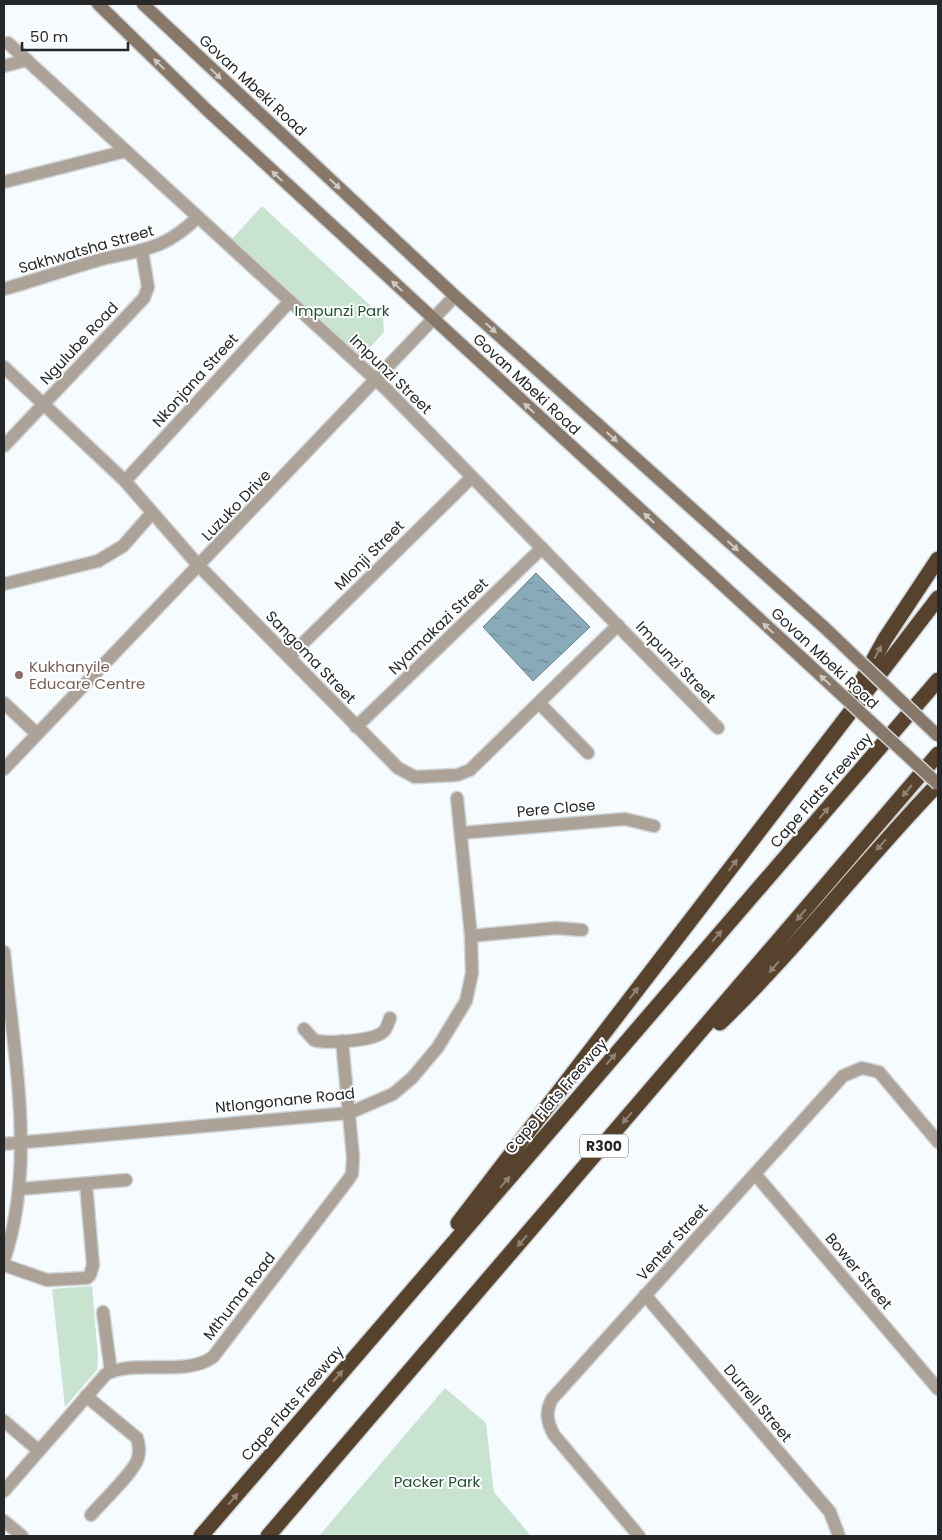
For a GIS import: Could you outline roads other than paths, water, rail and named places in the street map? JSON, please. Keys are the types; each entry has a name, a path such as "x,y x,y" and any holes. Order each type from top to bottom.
{"highway":[{"path":"829,740 885,639 938,560"},
{"path":"416,1286 466,1212 522,1138 938,598"},
{"name":"Cape Flats Freeway","path":"201,1536 938,680"},
{"name":"R300","path":"268,1536 938,754"},
{"path":"650,1091 754,989 938,784"}],"main road":[{"name":"Govan Mbeki Road","path":"98,4 207,110 432,319 938,784"},
{"name":"Govan Mbeki Road","path":"143,4 455,296 824,628 938,736"}],"street":[{"name":"Impunzi Street","path":"8,43 376,380 718,728"},
{"path":"4,66 27,60"},
{"path":"4,182 126,151"},
{"name":"Sakhwatsha Street","path":"4,289 100,260 142,251 171,240 198,217"},
{"name":"Ngulube Road","path":"4,446 144,298 148,286 142,251"},
{"name":"Luzuko Drive","path":"4,769 36,733 200,566 455,296"},
{"name":"Nkonjana Street","path":"125,481 290,301"},
{"name":"Sangoma Street","path":"4,367 125,481 200,566 356,727 407,775 415,777 457,775 470,770 618,625"},
{"name":"Mlonji Street","path":"288,657 472,477"},
{"path":"4,584 98,561 123,546 152,513"},
{"name":"Nyamakazi Street","path":"356,727 542,548"},
{"path":"539,702 588,753"},
{"path":"4,703 36,733"},
{"name":"Ntlongonane Road","path":"4,1144 350,1113 393,1094 412,1078 458,1018 471,987 471,936 457,798"},
{"name":"Pere Close","path":"461,833 625,819 654,826"},
{"path":"471,936 556,928 582,930"},
{"path":"4,952 22,1142 20,1189 4,1260"},
{"path":"304,1029 314,1040 342,1041 376,1037 386,1030 390,1018"},
{"name":"Mthuma Road","path":"111,1372 190,1365 213,1357 352,1174 350,1113 342,1041"},
{"name":"Venter Street","path":"639,1536 554,1435 547,1416 552,1399 843,1076 862,1068 879,1072 938,1142"},
{"name":"Bower Street","path":"755,1174 938,1389"},
{"path":"20,1189 126,1180"},
{"path":"4,1265 47,1280 87,1278 92,1273 93,1265 86,1184"},
{"name":"Durrell Street","path":"645,1295 830,1512 839,1536"},
{"path":"4,1492 100,1379 111,1372 103,1312"},
{"path":"86,1396 137,1438 139,1446 138,1458 133,1468 91,1515"},
{"path":"4,1421 38,1450"},
{"path":"4,1521 22,1536"}],"water":[{"path":"536,573 590,627 533,681 483,627"}],"place":[{"name":"Kukhanyile Educare Centre","path":"19,675"}],"park label":[{"name":"Impunzi Park","path":"342,310"},
{"name":"Packer Park","path":"437,1481"}]}
